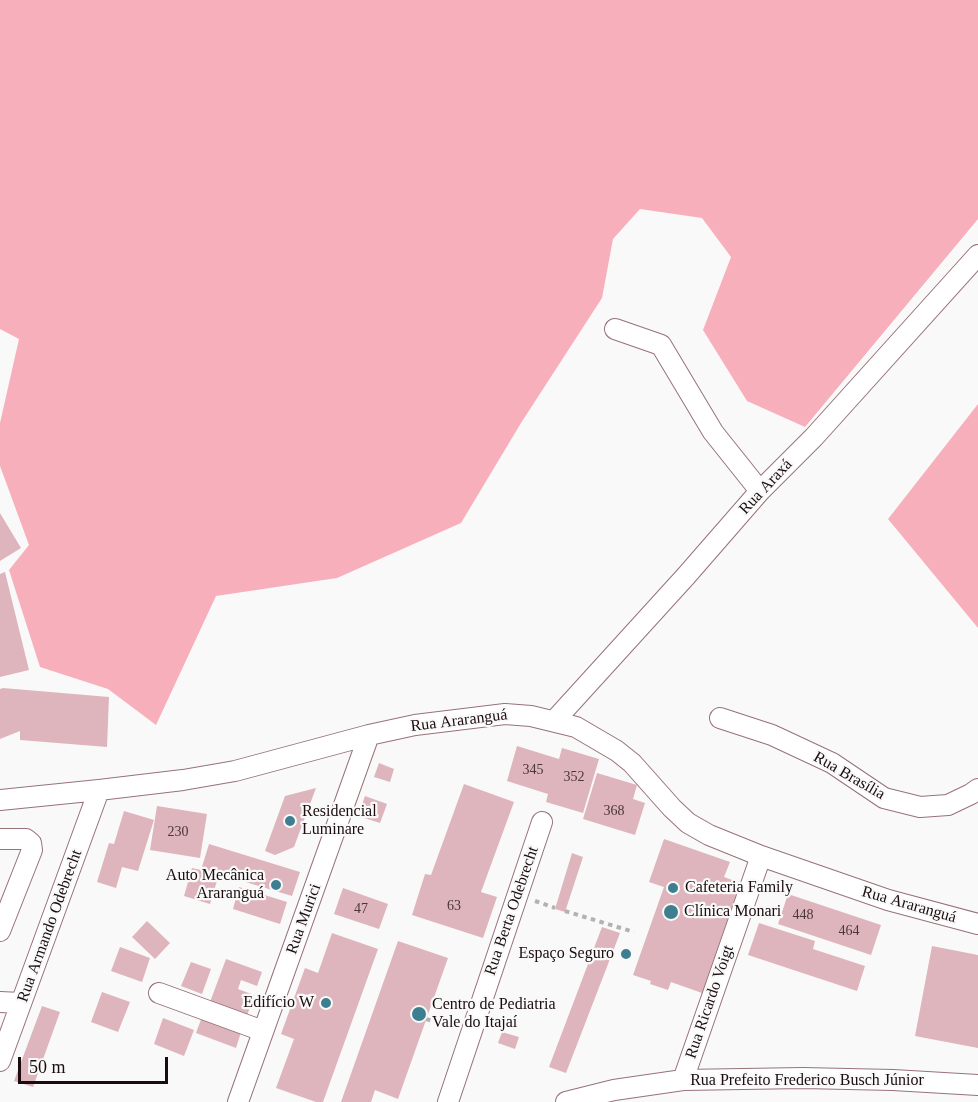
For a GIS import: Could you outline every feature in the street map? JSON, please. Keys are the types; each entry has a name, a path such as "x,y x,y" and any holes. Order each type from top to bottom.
{"street":[{"name":"Rua Araxá","path":"555,720 760,491 814,437 978,255"},
{"path":"615,329 661,345 713,432 760,491"},
{"name":"Rua Araranguá","path":"0,800 183,780 235,771 415,725 505,714 555,720 576,727 617,751 632,763 688,823 709,835 761,856 888,900 978,924"},
{"name":"Rua Brasília","path":"720,718 772,735 832,763 884,798 920,807 948,804 978,789"},
{"name":"Rua Murici","path":"238,1102 369,735"},
{"name":"Rua Armando Odebrecht","path":"0,1061 99,790"},
{"name":"Rua Berta Odebrecht","path":"448,1102 542,822"},
{"path":"0,839 26,839 32,843 32,850 0,931"},
{"name":"Rua Ricardo Voigt","path":"683,1080 761,856"},
{"path":"159,993 263,1031"},
{"path":"0,1002 21,1003"},
{"name":"Rua Prefeito Frederico Busch Júnior","path":"566,1102 614,1090 683,1080 803,1078 978,1085"}],"path":[{"path":"565,911 634,932"},
{"path":"426,1019 471,1032"}],"shaded area":[{"path":"0,0 978,0 978,219 805,427 747,401 703,330 731,257 702,218 640,209 613,239 602,298 521,423 461,523 337,578 216,596 156,725 108,689 40,667 9,570 29,545 0,466 0,423 19,339 0,329"},
{"path":"978,404 978,628 888,519"}],"building":[{"path":"0,513 21,548 0,561"},
{"path":"5,572 29,670 0,677 0,574"},
{"path":"0,689 109,697 107,747 20,740 20,731 0,739"},
{"path":"517,746 559,759 562,748 599,759 583,813 546,802 548,794 507,781"},
{"path":"379,763 394,769 390,782 374,777"},
{"path":"597,773 637,785 633,799 645,803 635,835 583,819"},
{"path":"464,784 514,802 481,892 497,897 483,938 412,915 425,874 431,875"},
{"name":"Residencial Luminare","path":"316,788 294,847 275,855 265,851 285,796"},
{"path":"365,796 387,804 380,823 358,816"},
{"path":"157,806 207,814 200,858 150,850"},
{"path":"124,811 154,820 138,871 122,867 116,888 97,882 109,843 114,844"},
{"path":"664,839 730,862 724,877 740,883 702,993 671,982 668,990 633,975 664,887 649,882"},
{"name":"Auto Mecânica Araranguá","path":"209,844 300,872 292,896 219,874 210,904 184,896 192,868 201,870"},
{"path":"572,853 583,857 565,912 555,909"},
{"path":"239,887 287,902 280,924 233,909"},
{"path":"343,888 388,904 379,929 334,914"},
{"path":"788,894 881,925 871,955 778,924"},
{"path":"147,921 170,943 155,959 132,937"},
{"path":"759,923 815,941 813,949 865,966 857,991 748,955"},
{"path":"602,927 620,933 566,1073 549,1067"},
{"name":"Edifício W","path":"332,933 378,949 323,1102 316,1102 276,1088 294,1039 281,1034 305,968 318,973"},
{"path":"398,941 448,958 398,1099 375,1090 371,1102 341,1102"},
{"path":"932,946 978,955 978,1048 915,1036"},
{"path":"120,947 150,958 142,982 111,971"},
{"path":"226,959 262,972 257,986 241,980 238,989 254,995 247,1016 210,1002"},
{"path":"191,962 211,969 202,994 181,986"},
{"path":"102,992 130,1002 118,1032 91,1022"},
{"path":"42,1006 60,1012 33,1087 14,1081"},
{"path":"203,1014 242,1029 236,1048 196,1033"},
{"path":"163,1018 194,1030 184,1056 154,1044"},
{"path":"502,1032 519,1037 515,1049 498,1043"}],"place":[{"name":"Residencial Luminare","path":"290,821"},
{"name":"Auto Mecânica Araranguá","path":"276,885"},
{"name":"Cafeteria Family","path":"673,888"},
{"name":"Clínica Monari","path":"671,912"},
{"name":"Espaço Seguro","path":"626,954"},
{"name":"Edifício W","path":"326,1003"},
{"name":"Centro de Pediatria Vale do Itajaí","path":"419,1014"}]}
